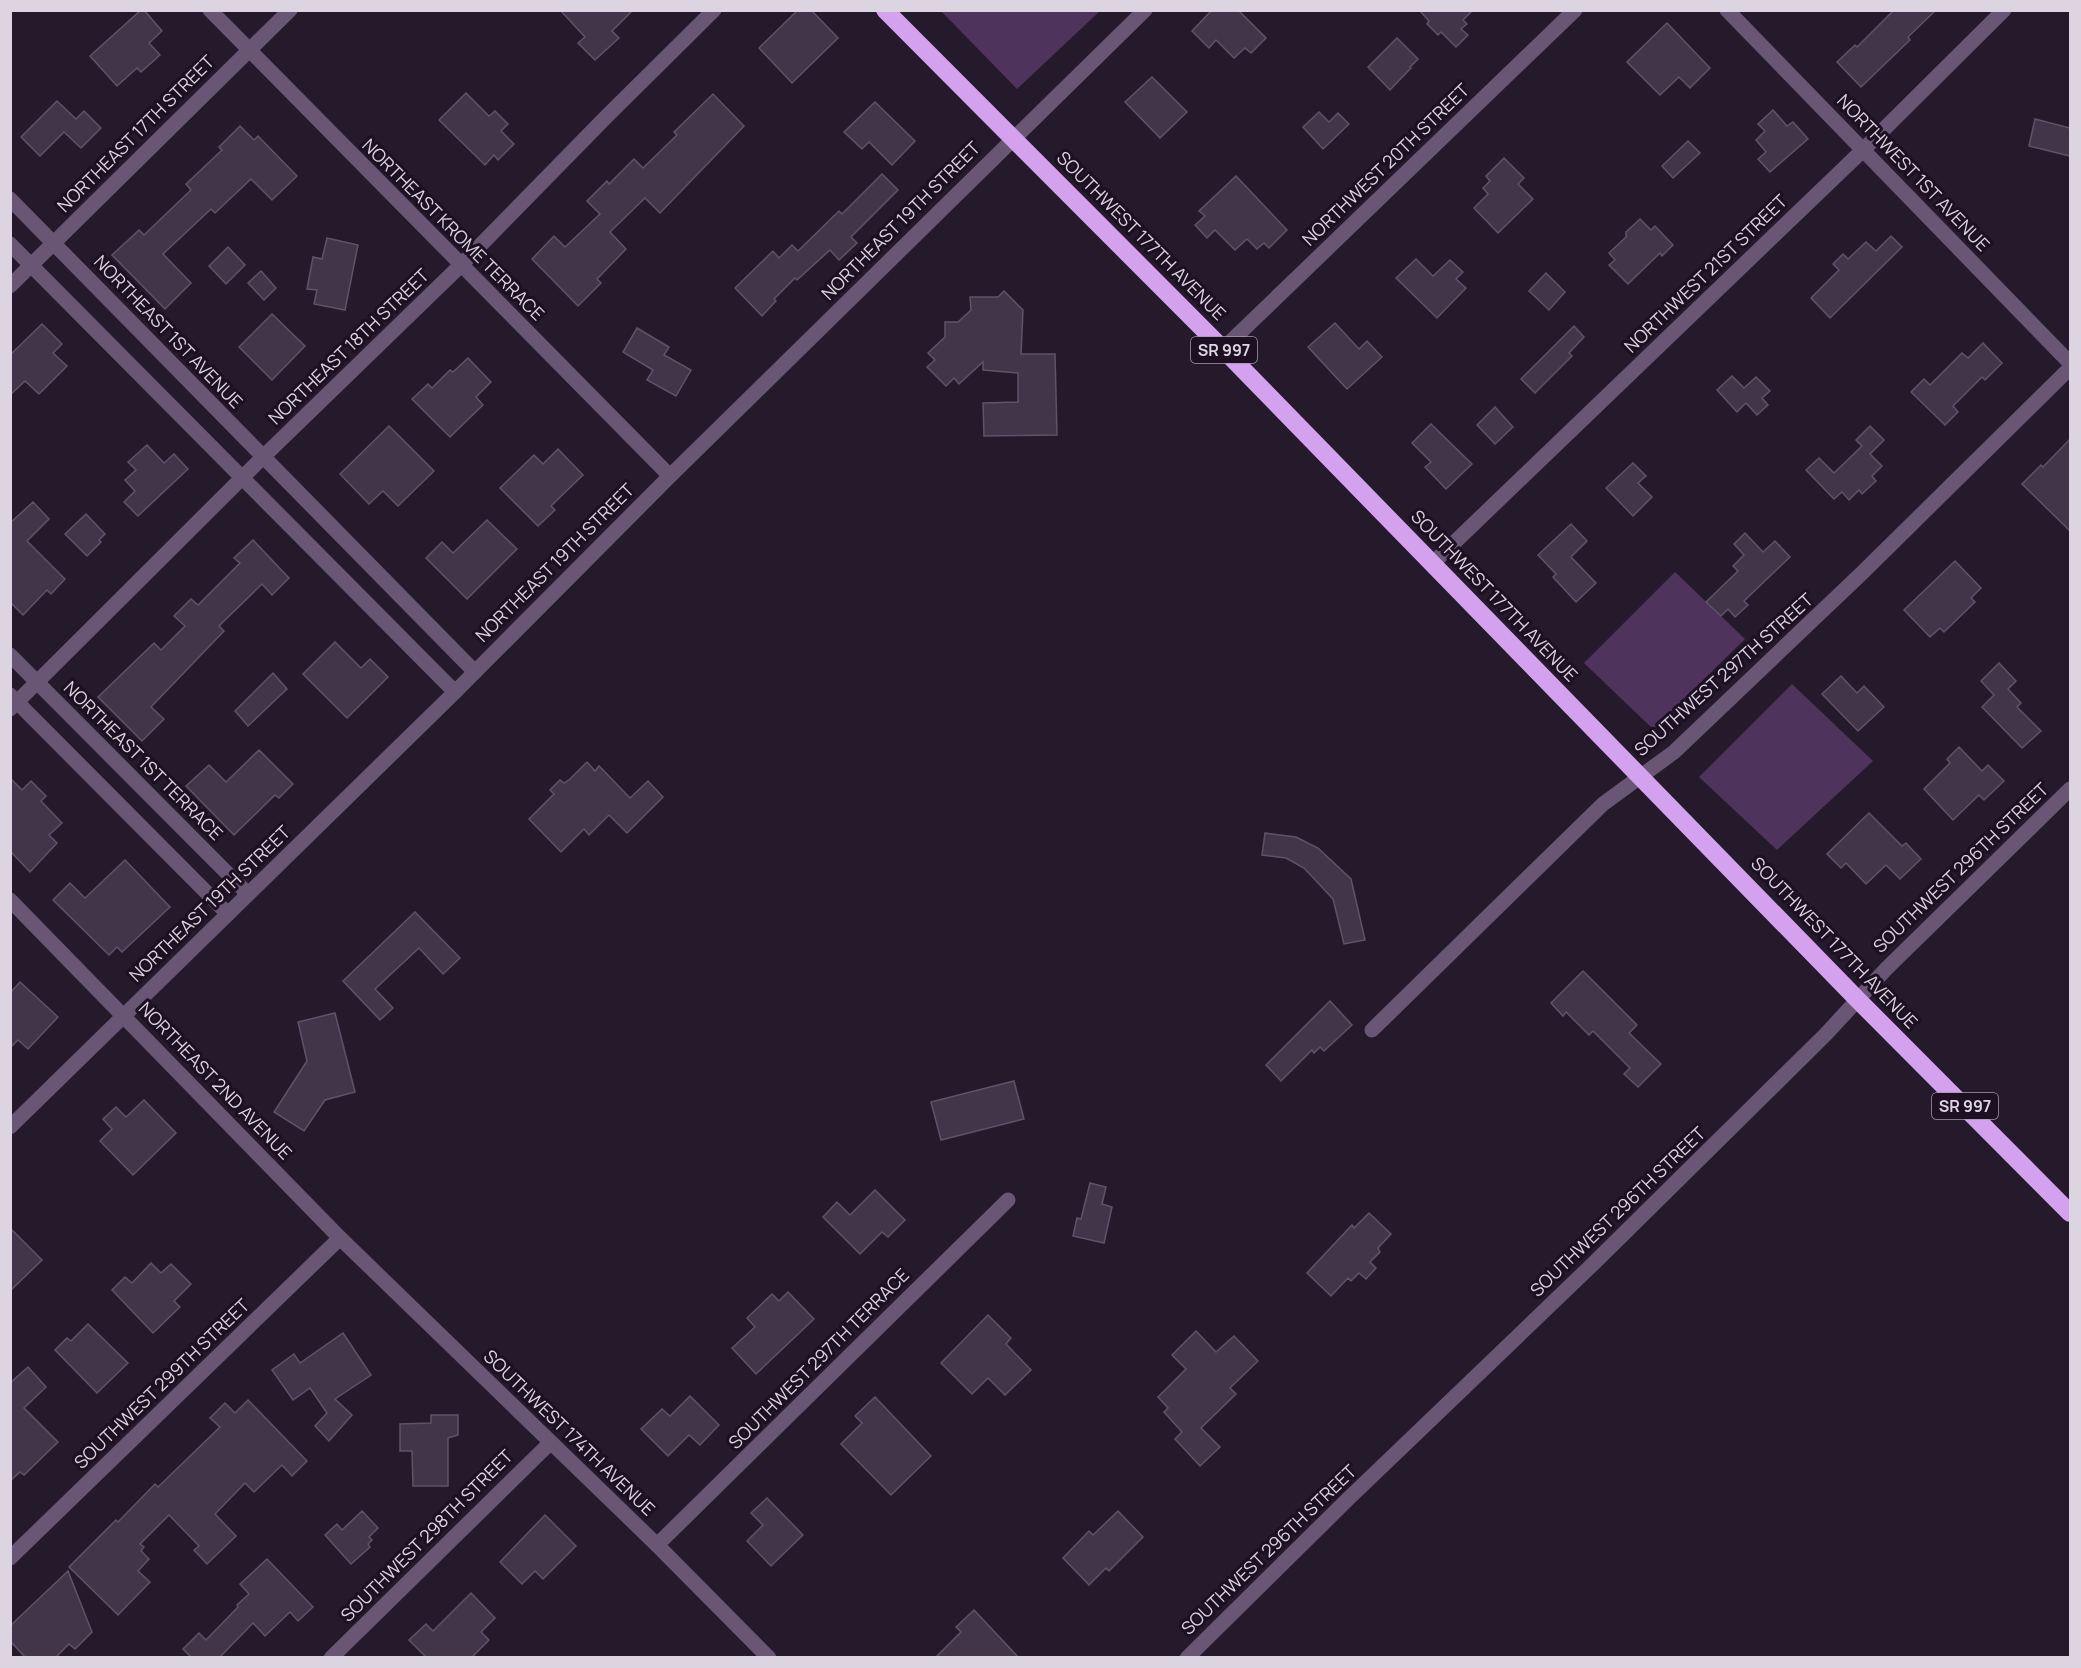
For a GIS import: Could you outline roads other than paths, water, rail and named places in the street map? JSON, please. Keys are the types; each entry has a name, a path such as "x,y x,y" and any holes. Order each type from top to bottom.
{"highway":[{"name":"SOUTHWEST 177TH AVENUE","path":"885,10 1223,349 1858,1000 2070,1213"}],"street":[{"name":"NORTHEAST KROME TERRACE","path":"210,10 670,476"},
{"name":"NORTHEAST 17TH STREET","path":"10,286 290,10"},
{"name":"NORTHEAST 18TH STREET","path":"13,702 38,682 461,265 714,10"},
{"name":"NORTHEAST 19TH STREET","path":"10,1127 455,692 670,476 1145,10"},
{"name":"NORTHWEST 20TH STREET","path":"1223,349 1575,10"},
{"name":"NORTHWEST 1ST AVENUE","path":"1728,10 2070,366"},
{"name":"NORTHWEST 21ST STREET","path":"1433,563 1863,150 2004,10"},
{"name":"NORTHEAST 1ST AVENUE","path":"10,199 475,672"},
{"path":"10,244 455,692"},
{"name":"SOUTHWEST 297TH STREET","path":"1372,1030 1603,804 1674,752 1862,573 2070,366"},
{"name":"NORTHEAST 1ST TERRACE","path":"10,655 248,894"},
{"path":"13,702 228,914"},
{"name":"SOUTHWEST 296TH STREET","path":"1187,1658 1347,1500 1593,1264 1826,1034 1886,969 2070,789"},
{"name":"NORTHEAST 2ND AVENUE","path":"10,900 340,1238"},
{"name":"SOUTHWEST 297TH TERRACE","path":"657,1545 1008,1200"},
{"name":"SOUTHWEST 174TH AVENUE","path":"340,1238 657,1545 770,1658"},
{"name":"SOUTHWEST 299TH STREET","path":"10,1558 340,1238"},
{"name":"SOUTHWEST 298TH STREET","path":"331,1658 550,1443"}]}
